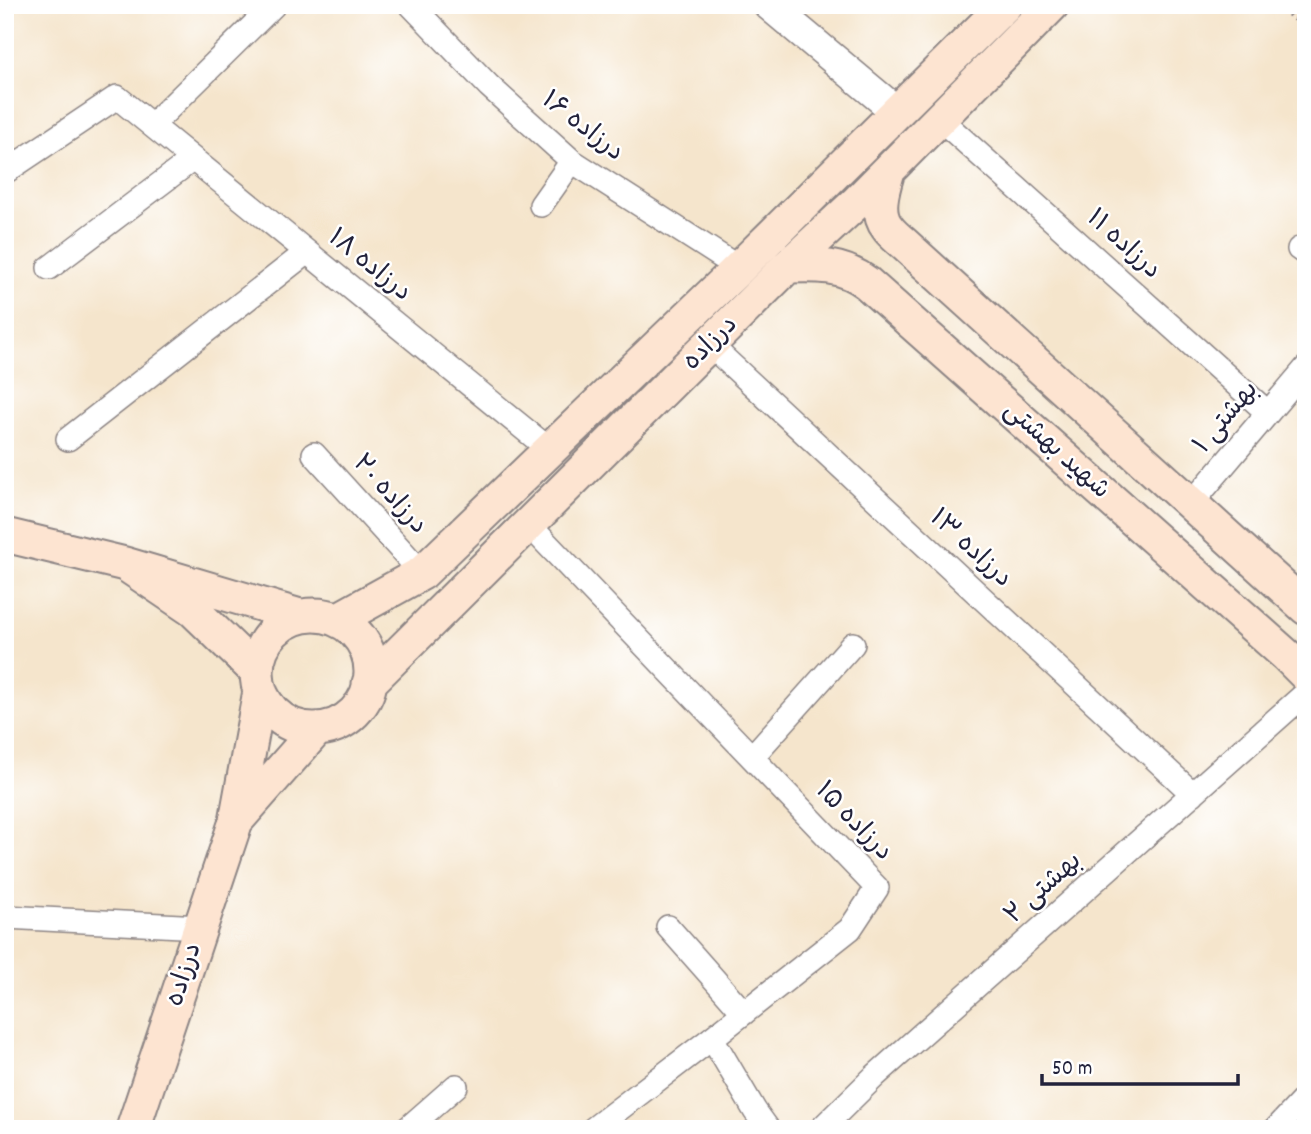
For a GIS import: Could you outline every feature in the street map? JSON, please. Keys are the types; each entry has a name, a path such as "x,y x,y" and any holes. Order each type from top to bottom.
{"main road":[{"name":"درزاده","path":"337,620 422,573 739,268 1005,5"},
{"name":"درزاده","path":"369,683 1052,5"},
{"name":"شهید بهشتی","path":"887,171 882,191 881,215 885,225 1306,608"},
{"name":"شهید بهشتی","path":"788,266 826,266 854,274 1306,675"},
{"path":"924,334 930,308 943,298 953,296 964,299"},
{"path":"5,536 125,564 300,616"},
{"path":"125,564 193,610 258,681 268,707 282,720 299,727 317,729 335,724 351,715 363,701 369,683 370,664 365,646 353,630 337,620 319,614 300,616 282,624 268,637 259,654 258,681"},
{"name":"درزاده","path":"133,1129 236,821 258,681"},
{"path":"236,821 317,729"}],"street":[{"path":"152,125 274,5"},
{"name":"درزاده ۱۶","path":"411,5 489,86 572,161 739,268"},
{"path":"769,5 897,112"},
{"name":"درزاده ۱۸","path":"5,172 117,97 550,450"},
{"name":"درزاده ۱۱","path":"940,119 1268,413"},
{"path":"49,268 193,159"},
{"path":"541,205 572,161"},
{"path":"68,439 307,252"},
{"name":"درزاده ۱۳","path":"709,345 1193,794"},
{"name":"بهشتی ۱","path":"1191,504 1306,368"},
{"name":"درزاده ۲۰","path":"314,454 422,573"},
{"name":"درزاده ۱۵","path":"529,525 877,888 850,929 593,1129"},
{"path":"752,757 853,644"},
{"name":"بهشتی ۲","path":"821,1129 875,1076 1306,693"},
{"path":"5,917 201,927"},
{"path":"668,926 744,1013"},
{"path":"712,1038 768,1129"},
{"path":"407,1129 456,1086"},
{"path":"1276,1129 1306,1097"}],"path":[{"path":"1278,5 1306,30"}]}
